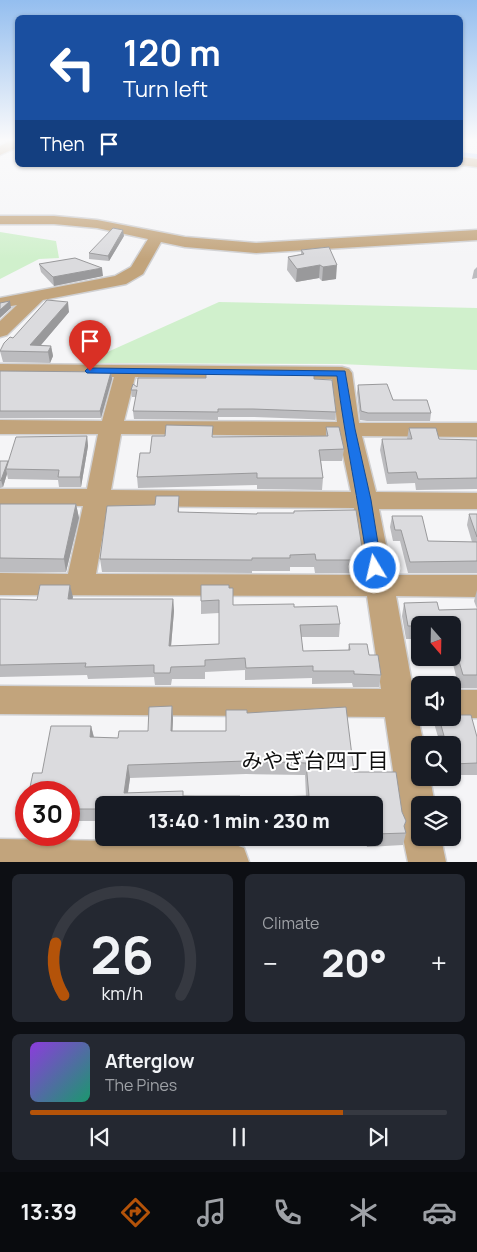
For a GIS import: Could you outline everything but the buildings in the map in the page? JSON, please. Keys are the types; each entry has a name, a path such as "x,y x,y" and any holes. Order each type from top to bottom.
{"street":[{"path":"0,220 75,222 123,228 206,245 281,248 442,236 477,236"},
{"path":"0,303 107,283 130,275 137,270 157,236"},
{"path":"0,331 36,296"},
{"path":"0,370 342,373 349,429 365,500 378,584 410,703 418,796"},
{"path":"80,585 111,428 126,371"},
{"path":"0,427 477,430"},
{"path":"0,498 477,501"},
{"path":"0,584 378,584 477,586"},
{"path":"0,700 410,703"},
{"path":"461,704 477,704"},
{"path":"424,846 427,862"},
{"path":"0,858 230,862"}],"green space":[{"path":"0,232 56,241 59,258 39,259 0,279"},
{"path":"219,302 477,308 477,370 340,364 83,363"}],"district":[{"name":"みやぎ台四丁目","path":"315,761"}],"route":[{"path":"90,371 342,373 349,429 365,500 375,568"}]}
